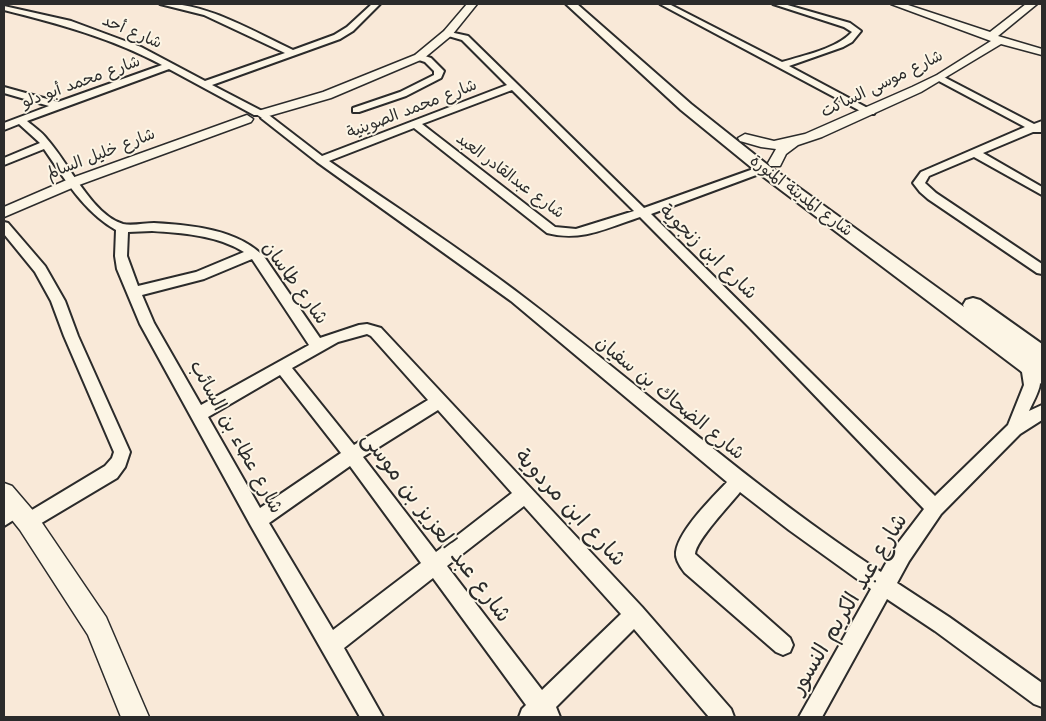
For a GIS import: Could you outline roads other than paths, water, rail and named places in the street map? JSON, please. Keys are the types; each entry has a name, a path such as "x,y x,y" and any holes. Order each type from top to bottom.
{"main road":[{"name":"شارع المدينة المنورة","path":"570,4 686,107 1042,355"},
{"name":"شارع المدينة المنورة","path":"583,4 745,138 769,166 1042,375"}],"street":[{"path":"4,8 13,4"},
{"path":"164,4 201,11 294,53"},
{"path":"201,11 214,4"},
{"path":"203,85 294,53 343,33 362,19 376,4"},
{"name":"شارع خليل السالم","path":"4,212 74,182 213,132 259,119 360,83 419,56 448,33 472,4"},
{"path":"664,4 870,112"},
{"path":"776,4 847,25 857,30 855,35 840,45 781,66"},
{"path":"899,4 994,39 1042,52"},
{"name":"شارع موسى الساكت","path":"769,166 781,152 793,143 870,112 940,78 994,39 1032,4"},
{"name":"شارع أحد","path":"4,8 49,18 138,49 240,105 241,108 259,119"},
{"name":"شارع ابن زنجوية","path":"448,33 465,38 755,324 935,508"},
{"path":"356,110 403,94 438,76 439,71 433,64 419,56"},
{"name":"شارع محمد أبو دلو","path":"4,127 58,105 169,66"},
{"path":"940,78 1039,128"},
{"name":"شارع محمد الصوينية","path":"321,160 513,86"},
{"path":"4,90 58,105"},
{"name":"شارع الضحاك بن سفيان","path":"259,119 321,160 516,298 739,481 848,562 942,624 1042,696"},
{"path":"20,120 46,144 87,202 98,213 122,228"},
{"name":"شارع عبدالقادر العبد","path":"414,123 557,232 577,233 641,213 769,166"},
{"path":"1039,128 974,152 926,174 919,183 920,187 1042,270"},
{"name":"شارع موسى الساكت","path":"745,138 768,145 793,143"},
{"path":"4,162 46,144"},
{"path":"974,152 1042,192"},
{"path":"4,226 40,270 58,301 71,336 122,452 120,462 111,472 13,510 74,591 104,639 135,717"},
{"name":"شارع طاسان","path":"122,228 154,226 237,242 254,253 318,347"},
{"name":"شارع عطاء بن السائب","path":"122,228 121,256 133,292 147,324 257,520 372,717"},
{"path":"133,292 199,276 254,253"},
{"name":"شارع ابن مردوية","path":"318,347 342,335 359,330 371,330 379,334 634,614 723,717"},
{"path":"198,414 318,347"},
{"name":"شارع عبد الكريم النسور","path":"1014,429 1032,385 1029,372 1019,358"},
{"name":"شارع عبد العزيز بن موسى","path":"283,368 352,455 434,564 540,714"},
{"path":"257,520 352,455 439,401"},
{"name":"شارع عبد الكريم النسور","path":"810,717 902,554 935,508 1014,429 1042,412"},
{"path":"739,481 699,529 686,549 685,556 692,566 783,645"},
{"path":"331,645 525,494"},
{"path":"540,714 634,614"}]}
